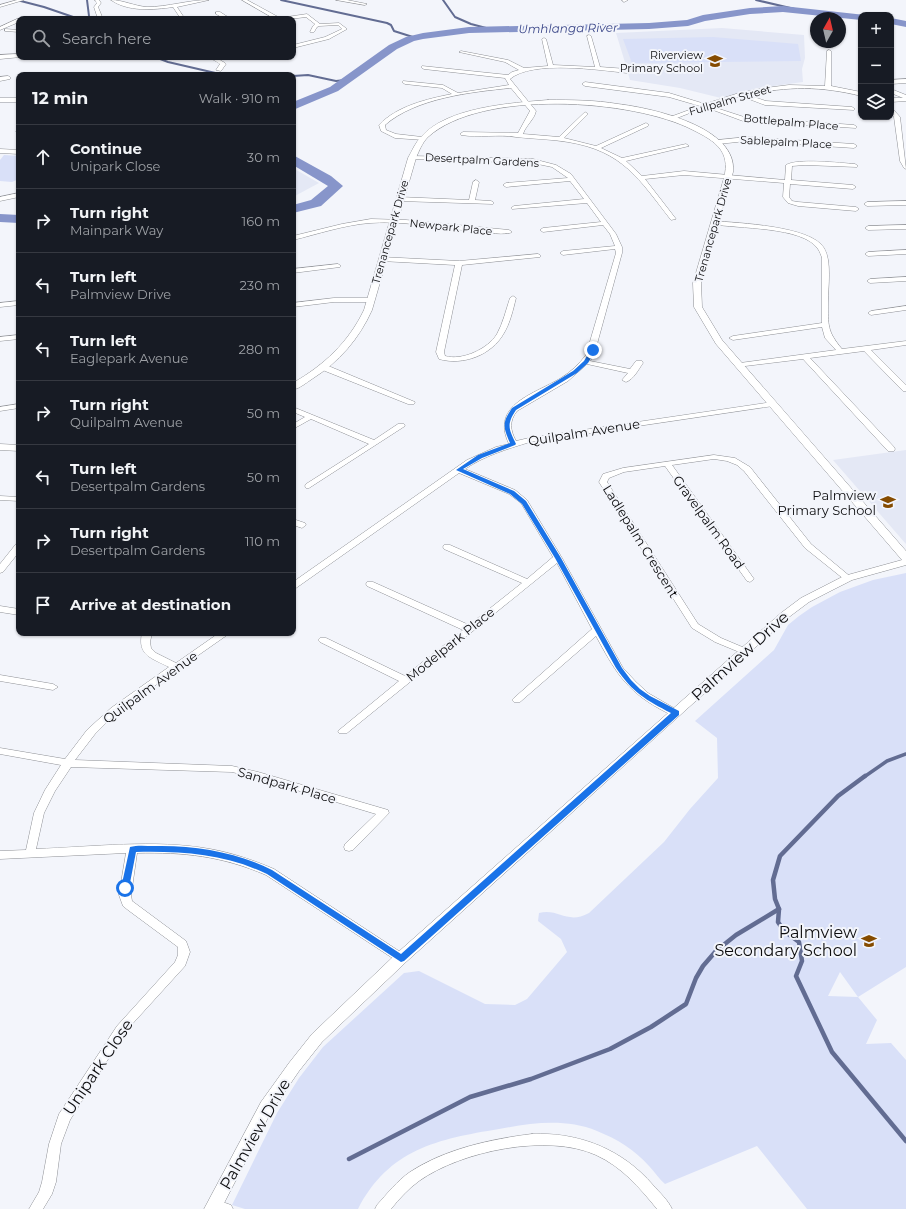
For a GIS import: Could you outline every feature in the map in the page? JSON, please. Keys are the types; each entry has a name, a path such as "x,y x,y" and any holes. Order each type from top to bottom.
{"street":[{"path":"0,6 22,0"},
{"path":"98,0 99,3 96,10 98,16"},
{"path":"113,0 122,4 136,6 174,6 207,0"},
{"path":"244,0 274,16"},
{"path":"338,0 365,4"},
{"path":"174,6 181,16"},
{"path":"218,13 224,16"},
{"path":"296,16 308,16 319,24"},
{"path":"0,29 16,21"},
{"path":"296,46 327,38 345,29 339,24 319,24 315,26 312,31"},
{"path":"0,29 16,32"},
{"path":"0,34 7,30"},
{"path":"589,36 598,68"},
{"path":"544,39 550,67"},
{"path":"828,51 828,87"},
{"path":"461,52 506,62 522,69"},
{"path":"0,57 16,56"},
{"path":"216,60 222,64 218,70"},
{"path":"424,67 508,77 516,71 522,69 550,67 598,68 627,71"},
{"path":"508,77 512,86 534,114 523,124 520,136"},
{"path":"0,79 8,78"},
{"path":"894,82 906,81"},
{"path":"404,82 448,89 456,94"},
{"name":"Bottlepalm Place","path":"585,84 669,95 707,106 742,119 854,127"},
{"name":"Fullpalm Street","path":"672,118 743,95 782,86 805,85 828,87 858,93"},
{"path":"422,139 390,134 384,131 382,124 416,106 456,94 512,86"},
{"path":"894,92 906,98"},
{"path":"743,95 765,103 852,109"},
{"path":"894,100 906,98"},
{"path":"0,100 16,100"},
{"path":"0,107 7,100"},
{"name":"Trenancepark Drive","path":"296,385 323,367 339,353 353,338 364,321 412,158 422,139 440,126 461,117 489,109 526,104 566,102 604,104 637,109 672,118 688,124 718,142 728,154 730,167 697,283 698,307 712,333 906,558"},
{"path":"894,112 899,117 899,136 906,167"},
{"path":"560,139 585,114"},
{"path":"595,148 646,125"},
{"path":"463,134 560,139 595,148 621,160 640,178 673,219"},
{"path":"899,136 906,136"},
{"name":"Sablepalm Place","path":"718,142 748,139 854,146"},
{"path":"621,160 686,146"},
{"path":"0,152 16,152"},
{"name":"Desertpalm Gardens","path":"412,158 533,161 560,169 572,179 613,234 619,247"},
{"path":"855,166 805,162 793,164 788,168 786,197 787,200 794,203 856,209"},
{"path":"640,178 684,173 728,178 853,187"},
{"name":"Desertpalm Gardens","path":"506,185 572,179"},
{"path":"472,202 476,182"},
{"path":"0,200 16,196"},
{"path":"399,199 491,203"},
{"path":"514,208 587,200"},
{"path":"866,204 906,203"},
{"name":"Newpark Place","path":"296,237 364,222 432,224 485,232 509,232"},
{"path":"542,230 604,223"},
{"path":"714,223 770,228 789,232 808,238 822,249 826,258 825,325 829,338 841,352"},
{"path":"868,228 906,227"},
{"path":"513,444 506,428 508,417 514,409 575,372 586,362 593,350 619,253 619,247 563,253"},
{"path":"868,254 906,252"},
{"path":"381,260 458,263 538,256"},
{"path":"458,263 440,352 442,357 452,359 465,358 493,343 502,330 513,298"},
{"path":"296,271 338,266"},
{"path":"870,281 906,279"},
{"path":"296,304 334,300 371,300"},
{"path":"0,305 16,303"},
{"path":"871,313 906,308"},
{"path":"733,338 825,325"},
{"path":"0,339 16,337"},
{"path":"740,366 906,343"},
{"path":"865,348 906,389"},
{"path":"805,357 890,449"},
{"path":"586,362 632,372"},
{"path":"626,380 639,363"},
{"path":"323,367 411,402"},
{"name":"Quilpalm Avenue","path":"296,584 480,456 513,444 773,404"},
{"path":"0,409 16,406"},
{"path":"296,410 374,444"},
{"path":"296,425 310,416"},
{"path":"309,486 401,426"},
{"path":"0,447 16,448"},
{"name":"Ladlepalm Crescent","path":"744,651 718,640 695,626 603,482 606,476 612,473 722,457 736,460 742,464 808,546 848,578"},
{"name":"Gravelpalm Road","path":"667,464 750,579"},
{"path":"459,470 504,488 518,497 528,508 558,558 619,668 633,686 647,698 676,713"},
{"path":"0,498 16,499"},
{"path":"296,523 302,525"},
{"path":"447,547 528,582"},
{"path":"0,570 16,550"},
{"name":"Modelpark Place","path":"343,731 558,558"},
{"name":"Palmview Drive","path":"218,1208 266,1107 294,1067 317,1038 401,958 785,615 805,600 848,578 906,562"},
{"path":"370,584 469,629"},
{"path":"0,609 16,612"},
{"path":"517,700 598,629"},
{"path":"146,636 146,649 153,655 176,667"},
{"name":"Quilpalm Avenue","path":"30,854 39,813 50,790 91,732 114,710 221,636"},
{"path":"323,640 405,680"},
{"path":"0,678 52,687"},
{"path":"0,751 68,763"},
{"name":"Sandpark Place","path":"68,763 237,770 384,813 349,847"},
{"path":"0,855 170,848 225,855 256,865 284,881 401,958"},
{"name":"Unipark Close","path":"36,1209 45,1194 49,1182 55,1144 64,1118 121,1029 180,965 185,955 182,944 132,907 126,900 125,888 132,849"},
{"path":"382,1209 400,1189 415,1176 441,1162 482,1149 519,1142 548,1139 588,1146 606,1154 628,1168 648,1186 666,1209"}],"shaded area":[{"name":"Riverview Primary School","path":"722,28 804,35 805,58 802,69 803,82 758,88 721,98 680,88 630,80 628,73 630,71 627,69 616,33"},
{"path":"713,37 798,44 801,61 632,63 623,39"},
{"path":"4,155 16,156 16,180 12,182 0,181 0,160"},
{"path":"296,170 319,183 296,195"},
{"name":"Palmview Primary School","path":"906,450 906,544 833,460"},
{"path":"906,573 906,967 858,997 877,1020 866,1044 891,1043 906,1060 906,1209 807,1209 757,1146 665,1184 644,1160 612,1138 585,1127 561,1123 524,1125 477,1133 456,1137 417,1150 400,1160 385,1173 370,1189 358,1209 245,1209 232,1205 277,1113 299,1078 323,1047 404,973 419,971 485,1004 515,1005 527,999 567,952 561,939 538,921 539,913 546,912 575,917 589,913 664,842 690,809 718,778 717,738 695,721 774,650 788,625 799,616 840,592 873,580","holes":["840,972 858,997 828,996"]}],"waterway":[{"path":"17,0 70,16"},
{"path":"87,0 89,16"},
{"path":"281,0 387,23 391,25 394,31 416,38"},
{"path":"443,0 455,17 471,24 490,29"},
{"path":"756,0 799,10"},
{"name":"Umhlanga River","path":"296,105 334,89 393,47 410,39 423,36 469,30 649,26 688,23 703,18 750,11 783,9 858,17"},
{"name":"Umhlanga River","path":"894,22 906,24"},
{"path":"163,60 211,72"},
{"path":"296,76 308,75 336,81 345,80"},
{"name":"Umhlanga River","path":"296,161 332,182 336,186 316,203 296,208"},
{"name":"Umhlanga River","path":"0,218 16,219"},
{"path":"864,777 887,761 906,754"},
{"path":"779,909 775,899 773,880 780,856 838,796 865,776"},
{"path":"349,1159 470,1097 531,1079 610,1049 651,1027 686,1004 696,978 703,966 716,951 736,935 779,909"},
{"path":"779,909 778,922 784,931 799,942 802,961 796,976 832,1052 906,1141"}],"place":[{"name":"Riverview Primary School","path":"715,61"},
{"name":"Palmview Primary School","path":"888,502"},
{"name":"Palmview Secondary School","path":"869,941"}],"route":[{"path":"125,888 132,849 170,848 225,855 256,865 270,872 401,958 676,713 647,698 637,691 628,681 619,668 558,558 524,502 512,492 504,488 459,470 480,456 513,444 506,428 506,423 508,417 514,409 575,372 586,362 593,350"}]}
